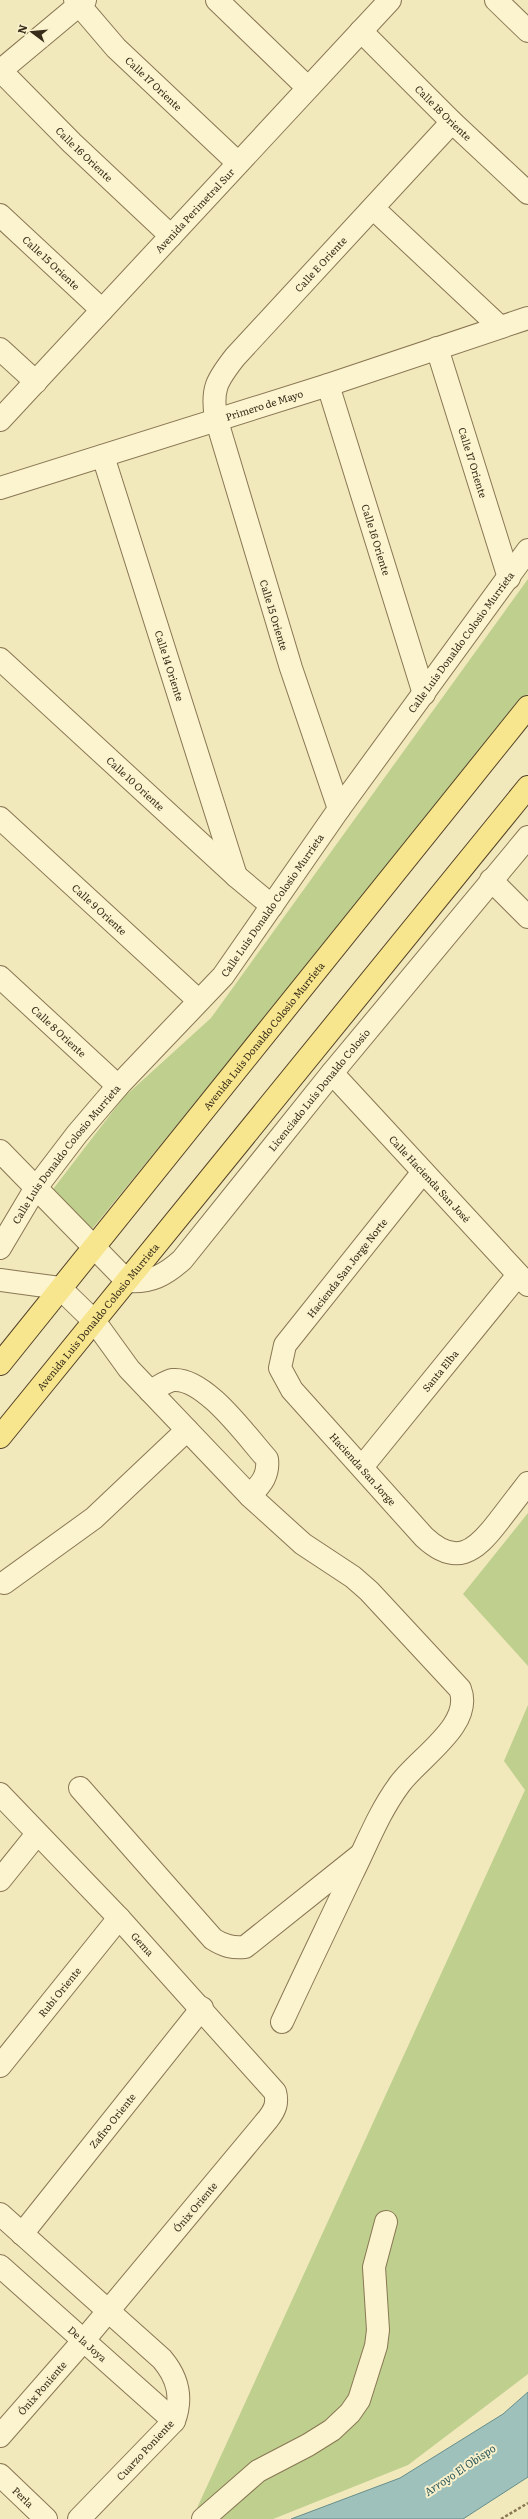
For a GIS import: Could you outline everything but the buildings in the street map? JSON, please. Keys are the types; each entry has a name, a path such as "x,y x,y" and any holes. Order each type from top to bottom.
{"main road":[{"name":"Avenida Luis Donaldo Colosio Murrieta","path":"0,1364 93,1246 160,1167 524,714"},
{"name":"Avenida Luis Donaldo Colosio Murrieta","path":"0,1437 96,1322 181,1212 528,787"}],"street":[{"path":"216,0 307,87"},
{"path":"496,0 528,31"},
{"path":"0,71 80,2"},
{"name":"Calle 17 Oriente","path":"80,2 116,48 238,163"},
{"name":"Avenida Perimetral Sur","path":"0,420 307,87 361,31 381,3"},
{"name":"Calle 18 Oriente","path":"361,31 452,122 528,192"},
{"name":"Calle 16 Oriente","path":"0,71 72,143 171,236"},
{"name":"Calle E Oriente","path":"216,418 213,399 220,376 452,122"},
{"path":"374,209 500,327"},
{"name":"Calle 15 Oriente","path":"0,215 102,310"},
{"name":"Primero de Mayo","path":"0,488 103,456 216,418 328,385 528,318"},
{"name":"Calle 17 Oriente","path":"437,348 509,578"},
{"path":"0,349 36,382"},
{"name":"Calle 16 Oriente","path":"328,385 424,694"},
{"name":"Calle 15 Oriente","path":"216,418 291,668 339,810"},
{"name":"Calle 14 Oriente","path":"103,456 236,876"},
{"name":"Calle Luis Donaldo Colosio Murrieta","path":"0,1248 35,1189 77,1134 118,1086 198,1000 223,976 339,810 528,550"},
{"name":"Calle 10 Oriente","path":"0,659 236,876 272,906"},
{"name":"Calle 9 Oriente","path":"0,818 198,1000"},
{"name":"Licenciado Luis Donaldo Colosio","path":"127,1281 154,1280 168,1273 182,1260 332,1073 528,837"},
{"path":"491,880 528,917"},
{"name":"Calle 8 Oriente","path":"0,977 118,1086"},
{"name":"Calle Hacienda San José","path":"332,1073 523,1280"},
{"path":"0,1151 35,1189 127,1281"},
{"name":"Hacienda San Jorge Norte","path":"280,1368 285,1345 423,1172"},
{"path":"0,1280 60,1288 96,1322 129,1369 250,1496 303,1544 353,1577 369,1591 460,1688 462,1694 461,1712 457,1722 399,1785 384,1807 282,2022"},
{"name":"Santa Elba","path":"362,1466 523,1280"},
{"name":"Hacienda San Jorge","path":"280,1368 292,1390 434,1546 447,1553 458,1553 472,1550 482,1543 528,1483"},
{"path":"150,1391 172,1380 185,1382 205,1391 268,1459 269,1471 263,1482 250,1496"},
{"path":"4,1582 94,1518 187,1430"},
{"path":"80,1788 213,1939 223,1945 236,1948 245,1947 363,1852"},
{"name":"Gema","path":"0,1794 119,1918 202,2008 275,2092 277,2101"},
{"path":"0,1880 37,1834"},
{"name":"Rubí Oriente","path":"0,2066 119,1918"},
{"name":"Zafiro Oriente","path":"22,2234 202,2008"},
{"name":"Ónix Oriente","path":"84,2340 268,2119 274,2111 277,2101"},
{"path":"0,2214 108,2310"},
{"path":"203,2519 258,2471 308,2445 332,2430 350,2413 359,2400 376,2346 378,2330 374,2267 386,2222"},
{"name":"De la Joya","path":"0,2266 174,2421"},
{"name":"Cuarzo Poniente","path":"79,2519 174,2421 180,2401 179,2389 171,2370 108,2310"},
{"name":"Ónix Poniente","path":"0,2436 84,2340"},
{"name":"Perla","path":"0,2475 46,2519"}],"path":[{"path":"501,2519 528,2503"}],"green space":[{"path":"528,579 528,694 92,1229 47,1197 123,1098 211,1018"},
{"path":"528,1513 528,1666 463,1594"},
{"path":"528,1705 528,2374 408,2465 273,2519 192,2519 525,1790 504,1761"}],"water":[{"name":"Arroyo El Obispo","path":"528,2392 528,2477 463,2519 291,2519 400,2478 503,2414"}]}
